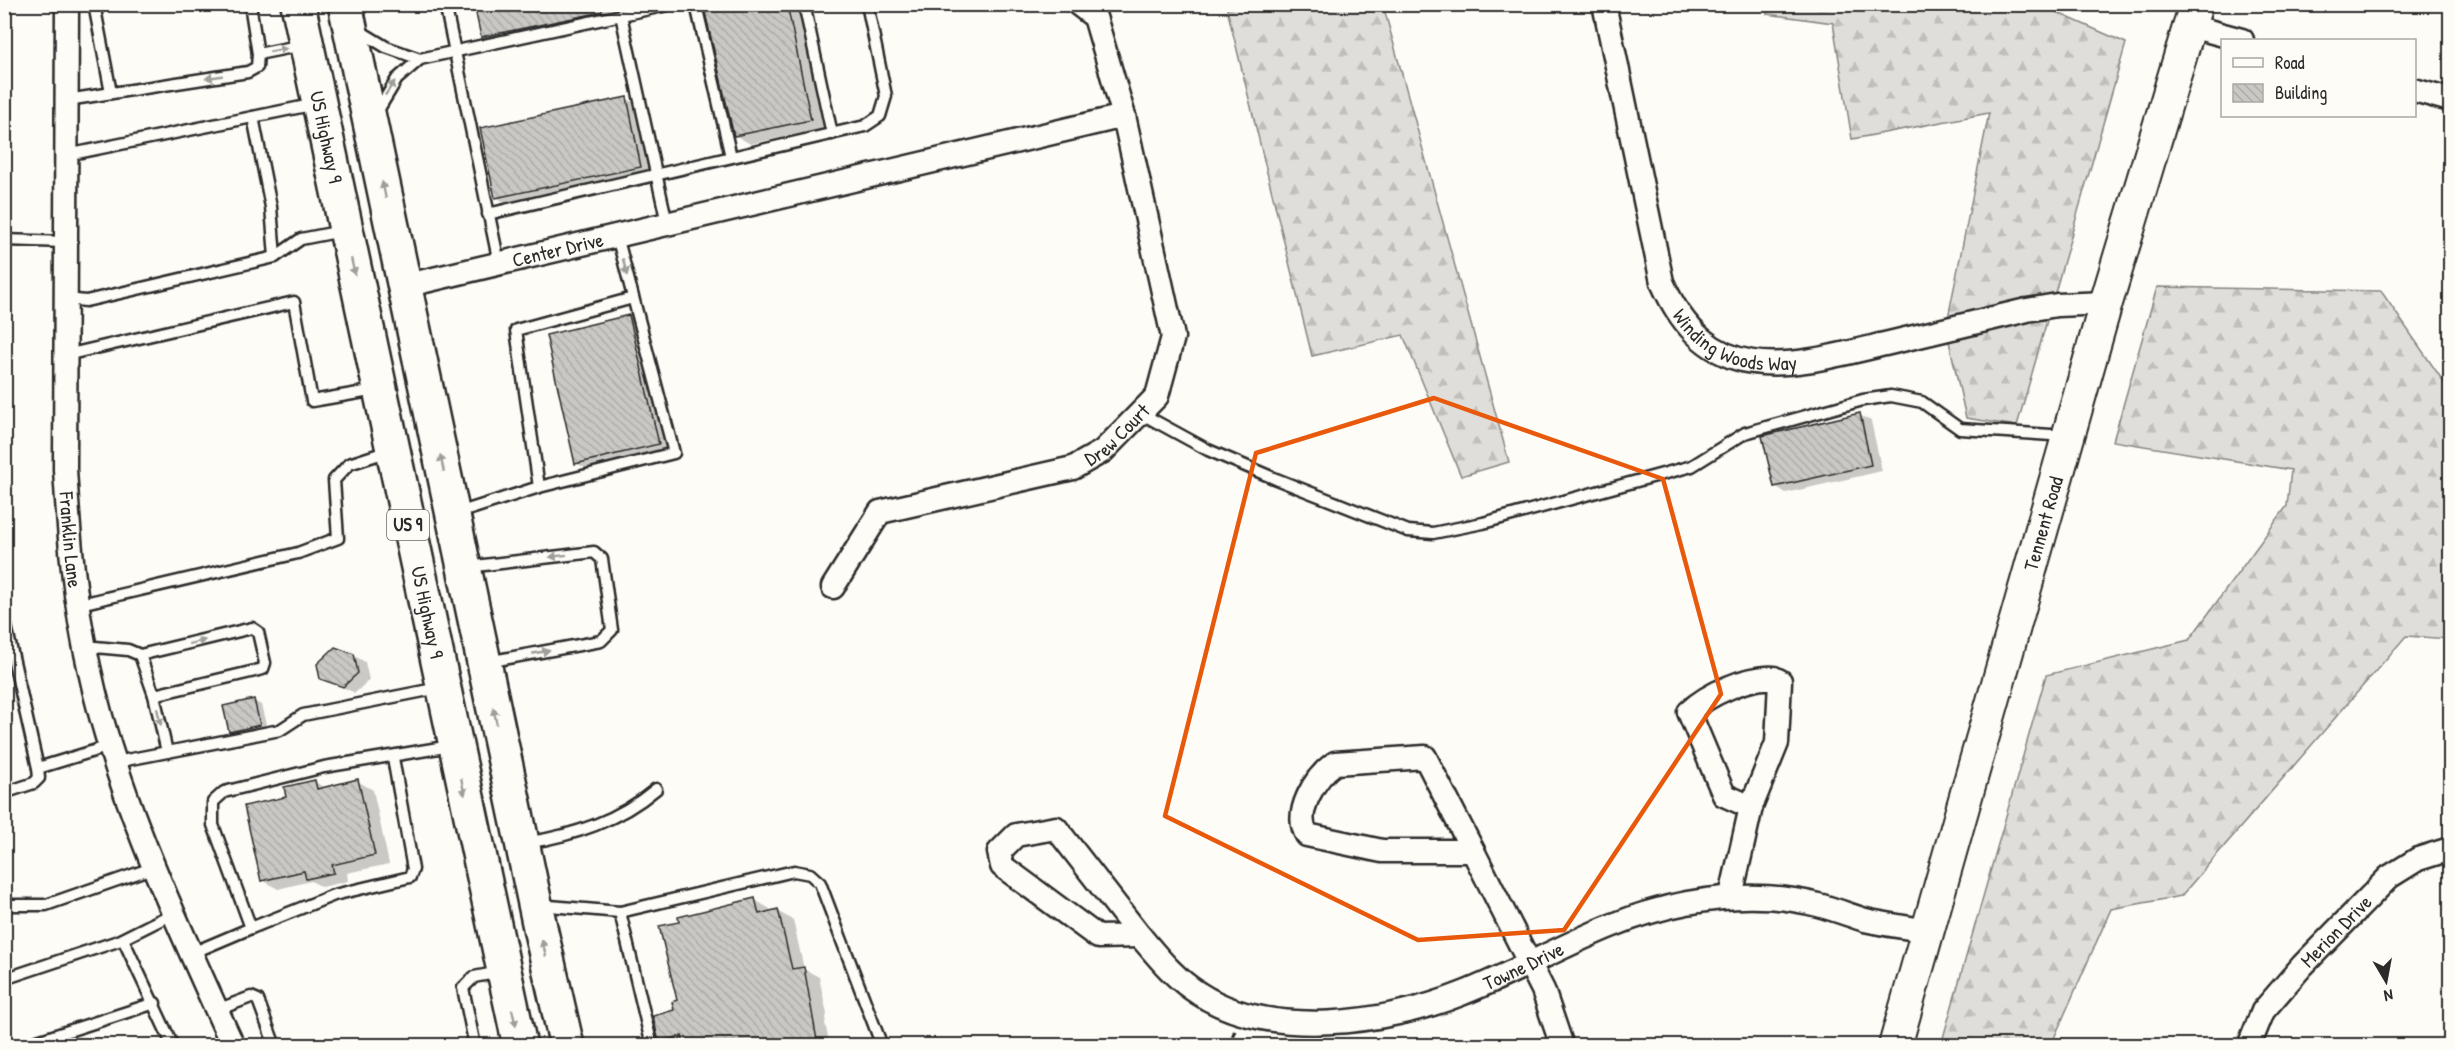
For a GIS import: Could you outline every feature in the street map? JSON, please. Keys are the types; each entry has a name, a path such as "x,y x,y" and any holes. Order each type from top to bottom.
{"highway":[{"name":"US Highway 9","path":"298,4 520,1046"},
{"name":"US 9","path":"347,14 535,905 567,1046"}],"street":[{"name":"Franklin Lane","path":"67,4 65,469 76,605 84,646 113,754 155,867 233,1046"},
{"name":"Drew Court","path":"833,587 880,512 1073,468 1103,451 1142,414 1157,396 1173,337 1124,116 1095,17 1078,4"},
{"name":"Winding Woods Way","path":"1604,4 1662,282 1677,311 1704,341 1727,354 1752,363 1793,364 2027,310 2057,305 2106,303"},
{"name":"Tennent Road","path":"1895,1046 2106,303 2193,15"},
{"path":"2193,15 2240,39"},
{"path":"2416,90 2451,100"},
{"name":"Center Drive","path":"404,286 1124,116"},
{"path":"1731,896 1751,807 1777,743 1780,681 1774,678 1760,679 1736,686 1704,701 1689,712 1724,795 1751,807"},
{"path":"1473,851 1382,851 1307,835 1302,826 1301,814 1304,804 1335,763 1425,757 1473,851 1543,990 1562,1046"},
{"name":"Towne Drive","path":"1140,936 1098,937 1002,866 999,852 1016,836 1056,828 1140,936 1184,984 1216,1004 1251,1016 1304,1022 1368,1018 1434,1004 1462,994 1586,934 1643,913 1731,896 1818,904 1867,920 1928,931"},
{"name":"Merion Drive","path":"2249,1046 2263,1011 2302,966 2389,877 2418,859 2451,849"}],"lane":[{"path":"94,4 111,93"},
{"path":"67,100 248,72 257,67 258,54 250,4"},
{"path":"445,4 499,263"},
{"path":"370,125 387,91 407,68 420,59 672,4"},
{"path":"692,4 697,9 731,157"},
{"path":"804,4 832,134"},
{"path":"488,214 865,126 879,116 886,96 867,4"},
{"path":"347,14 386,47 420,59"},
{"path":"621,15 667,223"},
{"path":"258,54 306,44"},
{"path":"67,155 319,104"},
{"path":"253,117 271,207 275,257"},
{"path":"66,299 86,301 275,257 301,239 345,230"},
{"path":"453,515 539,487 675,453 617,236"},
{"path":"4,240 66,242"},
{"path":"539,487 516,330 633,298"},
{"path":"66,355 294,302 312,401 379,390"},
{"path":"1142,414 1208,450 1276,479 1408,531 1433,533 1483,523 1692,466 1745,433 1872,398 1891,396 1922,402 1960,429 2069,436"},
{"path":"76,605 298,553 338,538 334,480 349,464 392,450"},
{"path":"464,568 594,552 602,559 612,630 601,640 484,663"},
{"path":"4,617 39,778 34,783 4,793"},
{"path":"84,646 128,650 140,655 252,628 258,632 266,663 264,669 154,695"},
{"path":"140,655 154,695 167,752"},
{"path":"38,768 113,754 167,752 280,730 303,715 442,687"},
{"path":"251,928 213,825 213,802 224,792 302,773 455,746"},
{"path":"192,953 334,895 410,877 413,869 393,758"},
{"path":"522,844 581,832 636,805 656,789"},
{"path":"4,905 46,905 155,867"},
{"path":"535,905 620,912 794,872 810,874 820,883 882,1046"},
{"path":"4,979 123,939 175,912"},
{"path":"620,912 652,1046"},
{"path":"123,939 155,1003 173,1046"},
{"path":"474,1046 463,988 474,977 503,972"},
{"path":"217,1010 251,997 258,1000 275,1046"},
{"path":"22,1046 155,1003"}],"highlighted area":[{"path":"1434,398 1663,479 1721,694 1564,930 1418,940 1165,816 1256,453"}],"green space":[{"path":"1226,5 1383,5 1509,462 1461,476 1403,335 1312,356"},
{"path":"1766,5 2040,5 2126,43 2017,426 1966,418 1946,328 1989,113 1852,139 1833,23 1767,14"},
{"path":"2157,287 2381,291 2450,391 2450,639 2406,636 2181,896 2111,909 2051,1045 1941,1045 2046,675 2189,640 2287,506 2291,470 2113,441"}],"building":[{"path":"474,4 601,4 602,12 481,37"},
{"path":"703,4 787,4 811,120 734,136"},
{"path":"627,97 641,167 495,198 480,128"},
{"path":"629,315 659,444 575,464 546,335"},
{"path":"1860,413 1871,465 1774,487 1762,436"},
{"path":"335,647 354,654 358,673 343,687 320,679 317,664"},
{"path":"254,699 260,725 229,732 223,706"},
{"path":"358,779 375,855 332,865 334,873 306,879 304,871 261,881 244,806 286,797 284,787 315,780 317,789"},
{"path":"755,898 759,914 778,909 792,969 804,967 818,1046 684,1046 682,1036 662,1041 658,1038 653,1016 674,1010 672,1002 677,1000 659,926 679,922 678,917"}]}
